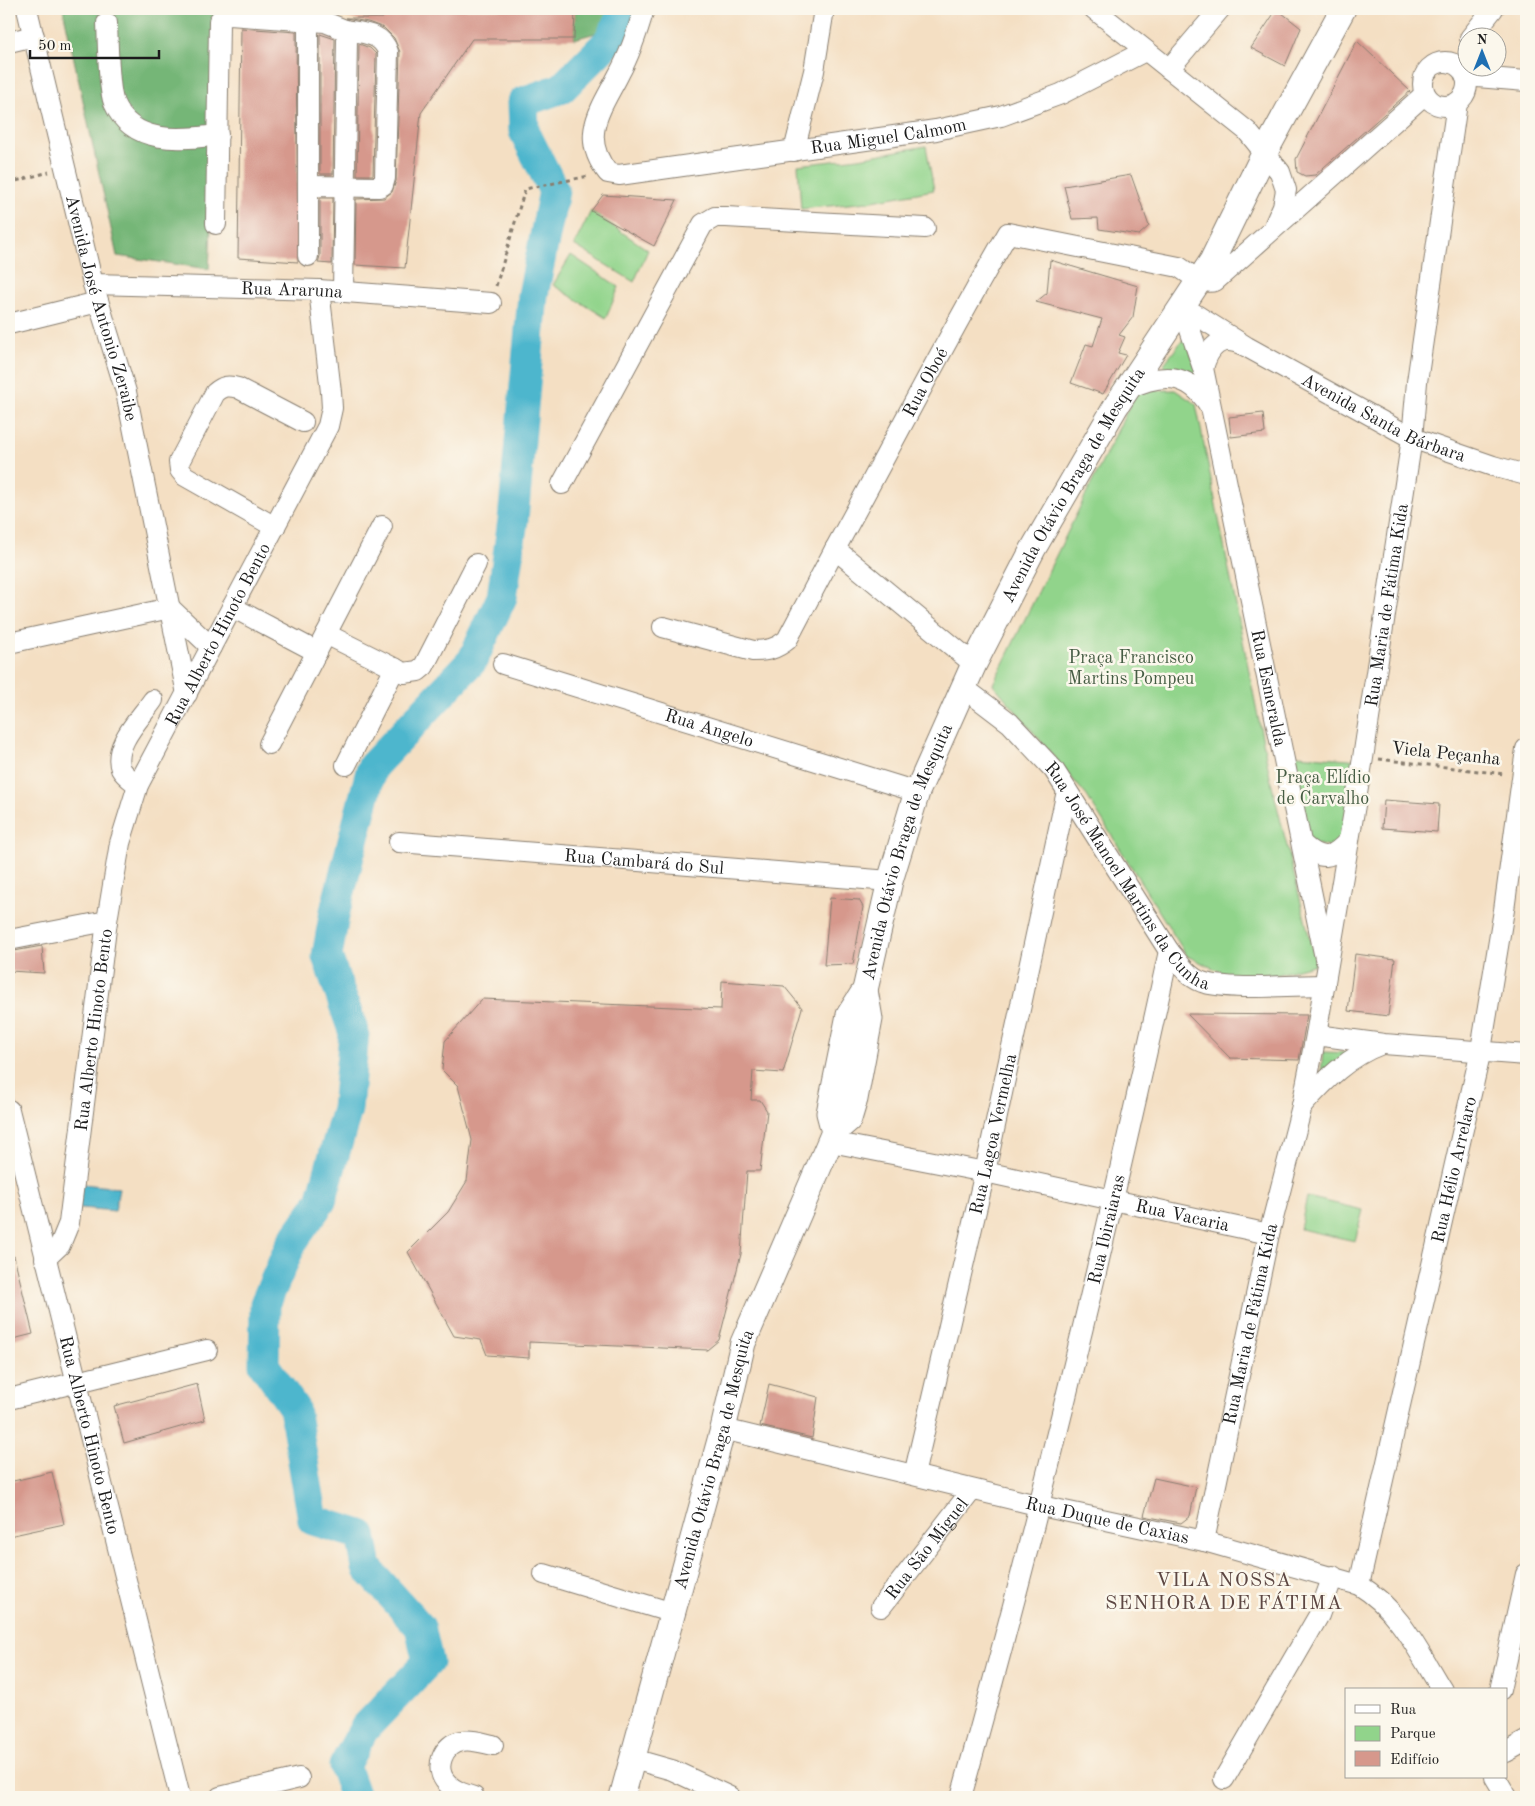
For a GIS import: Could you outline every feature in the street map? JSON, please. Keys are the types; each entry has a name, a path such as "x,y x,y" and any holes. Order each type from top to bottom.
{"main road":[{"name":"Avenida Otávio Braga de Mesquita","path":"622,1797 723,1429 743,1343 833,1137 849,1118 855,1099 870,1020 865,990 890,881 917,792 974,664 1033,549 1127,389 1212,261 1264,154 1343,9"}],"street":[{"name":"Avenida José Antonio Zeraibe","path":"28,9 96,293 126,392 187,694"},
{"name":"Rua Miguel Calmom","path":"644,9 620,74 599,108 594,124 598,158 608,173 619,175 794,151 936,130 1001,116 1061,94 1145,51"},
{"path":"794,151 814,71 824,9"},
{"path":"1094,9 1247,131 1280,172 1286,190 1283,206 1273,228"},
{"path":"1169,69 1220,9"},
{"path":"1478,28 1493,9"},
{"path":"216,224 218,29 223,16 325,22 345,30 378,37 385,43 388,52 383,185 372,187 308,186"},
{"path":"308,21 308,256"},
{"path":"106,23 114,102 128,125 148,134 182,140 218,134"},
{"path":"344,292 347,38 345,30"},
{"path":"9,42 34,36"},
{"path":"1450,63 1458,53"},
{"path":"1458,68 1450,63 1439,64 1429,69 1424,78 1425,94 1435,104 1442,106 1457,103 1466,91 1465,78"},
{"path":"1489,78 1526,81"},
{"path":"1200,280 1208,283 1215,281 1425,94"},
{"name":"Rua Maria de Fátima Kida","path":"1204,1541 1269,1234 1302,1106 1316,1035 1350,840 1412,438 1417,382 1457,103"},
{"path":"562,484 703,224 715,217 726,217 925,228"},
{"name":"Rua Oboé","path":"835,549 891,448 935,360 1008,233 1179,267 1200,280"},
{"name":"Rua Araruna","path":"9,324 96,293 319,290 491,303"},
{"name":"Rua Alberto Hinoto Bento","path":"180,1797 45,1259 60,1245 69,1223 107,921 120,843 138,785 331,417 331,392 319,290"},
{"name":"Avenida Santa Bárbara","path":"1182,306 1247,347 1412,438 1493,466 1526,475"},
{"name":"Rua Esmeralda","path":"1182,306 1203,368 1302,844 1326,977"},
{"name":"Avenida Santa Bárbara","path":"1203,368 1211,348 1218,343 1228,341 1247,347"},
{"name":"Rua Esmeralda","path":"1127,389 1160,377 1177,379 1198,389 1211,408"},
{"path":"275,527 184,476 179,462 215,393 220,388 229,386 238,388 303,422"},
{"path":"269,744 382,526"},
{"path":"663,627 753,651 765,651 778,647 787,640 835,549 974,664"},
{"path":"326,634 395,668 410,674 418,671 424,666 476,564"},
{"path":"232,607 317,652"},
{"path":"9,643 170,608 211,647"},
{"name":"Rua Angelo","path":"503,664 917,792"},
{"path":"346,765 395,668"},
{"name":"Rua José Manoel Martins da Cunha","path":"964,688 1004,718 1054,770 1169,951 1183,969 1200,982 1220,986 1326,977"},
{"path":"138,785 121,770 119,756 122,744 153,700"},
{"name":"Rua Hélio Arrelaro","path":"1359,1585 1481,1050 1526,749"},
{"name":"Rua Lagoa Vermelha","path":"914,1475 985,1172 1067,791"},
{"path":"1302,844 1320,857 1331,856 1350,840"},
{"name":"Rua Cambará do Sul","path":"399,842 890,881"},
{"path":"9,940 107,921"},
{"name":"Rua Ibiraiaras","path":"961,1797 1040,1506 1114,1200 1169,951"},
{"path":"1316,1035 1384,1044 1481,1050 1526,1055"},
{"path":"1302,1106 1344,1064 1359,1054 1384,1044"},
{"path":"9,1110 45,1259"},
{"name":"Rua Vacaria","path":"833,1137 1269,1234"},
{"path":"9,1398 207,1350"},
{"name":"Rua Duque de Caxias","path":"723,1429 1040,1506 1204,1541 1333,1576 1359,1585 1392,1610 1441,1688"},
{"name":"Rua São Miguel","path":"881,1607 972,1490"},
{"path":"544,1574 673,1613"},
{"path":"1500,1688 1526,1574"},
{"path":"1224,1779 1319,1615 1333,1576"},
{"path":"474,1797 456,1790 445,1782 440,1770 441,1759 447,1748 460,1740 493,1745"},
{"path":"1508,1751 1526,1740"},
{"path":"632,1759 672,1770 709,1792 730,1797"},
{"path":"220,1797 300,1778"},
{"path":"1496,1778 1507,1797"}],"path":[{"path":"9,183 66,167"},
{"path":"491,303 525,189 565,181"},
{"name":"Viela Peçanha","path":"1363,758 1523,776"}],"green space":[{"path":"63,9 222,9 209,269 117,256"},
{"path":"285,9 383,9 383,18"},
{"path":"575,9 641,9 639,21 574,39"},
{"path":"926,146 934,190 867,202 801,209 798,165 859,158"},
{"path":"591,211 648,250 634,282 574,245"},
{"path":"571,255 619,287 606,318 553,285"},
{"path":"1185,337 1201,383 1167,370 1163,365"},
{"name":"Praça Francisco Martins Pompeu","path":"1175,390 1196,404 1270,777 1316,964 1276,975 1230,976 1187,956 1087,796 993,684 1137,391"},
{"name":"Praça Elídio de Carvalho","path":"1285,754 1361,760 1339,849 1306,842"},
{"path":"1323,1052 1356,1053 1321,1075"},
{"path":"1307,1197 1363,1210 1355,1241 1300,1229"}],"water":[{"path":"74,1183 119,1188 115,1211 71,1207"}],"building":[{"path":"383,9 575,9 574,39 472,39 421,113 405,268 355,265 356,199 384,198 392,192 396,181 400,52 394,38 384,28 368,22 346,18 383,18"},
{"path":"1277,9 1301,28 1285,66 1251,48"},
{"path":"241,28 296,32 298,262 238,258"},
{"path":"320,34 335,39 333,174 320,174"},
{"path":"1357,41 1410,91 1315,175 1305,176 1297,172 1296,159"},
{"path":"359,44 370,48 376,54 373,175 357,175"},
{"path":"1131,175 1149,226 1139,235 1099,229 1098,218 1072,219 1064,186"},
{"path":"603,195 677,200 654,246 591,211"},
{"path":"320,198 333,198 332,264 318,263 320,256"},
{"path":"1050,260 1138,286 1133,317 1119,335 1125,337 1118,353 1126,355 1103,394 1071,383 1086,344 1093,346 1102,319 1036,302 1047,293"},
{"path":"1263,413 1265,433 1231,437 1229,417"},
{"path":"1384,800 1439,804 1437,832 1382,828"},
{"path":"830,898 859,900 863,907 853,964 824,965"},
{"path":"42,946 44,973 9,971 9,952"},
{"path":"1355,954 1395,959 1388,1016 1348,1011"},
{"path":"722,981 784,986 802,1008 783,1073 753,1071 751,1100 760,1100 767,1111 760,1171 747,1171 741,1254 719,1340 707,1350 529,1342 529,1358 487,1355 481,1340 454,1336 408,1252 448,1212 467,1181 472,1140 458,1086 442,1070 445,1041 482,999 721,1009"},
{"path":"1187,1014 1307,1015 1299,1060 1230,1058"},
{"path":"9,1256 14,1256 33,1334 9,1340"},
{"path":"197,1384 205,1420 124,1443 114,1406"},
{"path":"769,1384 818,1397 812,1438 760,1426"},
{"path":"52,1472 64,1524 9,1536 9,1482"},
{"path":"1154,1478 1196,1487 1190,1516 1181,1523 1144,1516"}],"waterway":[{"path":"355,1797 344,1766 364,1729 428,1662 420,1627 367,1568 361,1535 313,1520 294,1408 264,1365 265,1304 292,1242 321,1201 347,1109 354,1033 327,956 335,911 372,767 472,661 502,597 513,520 533,295 554,191 524,131 523,102 562,88 608,42 626,9"}],"district":[{"name":"VILA NOSSA SENHORA DE FÁTIMA","path":"1224,1590"}]}
